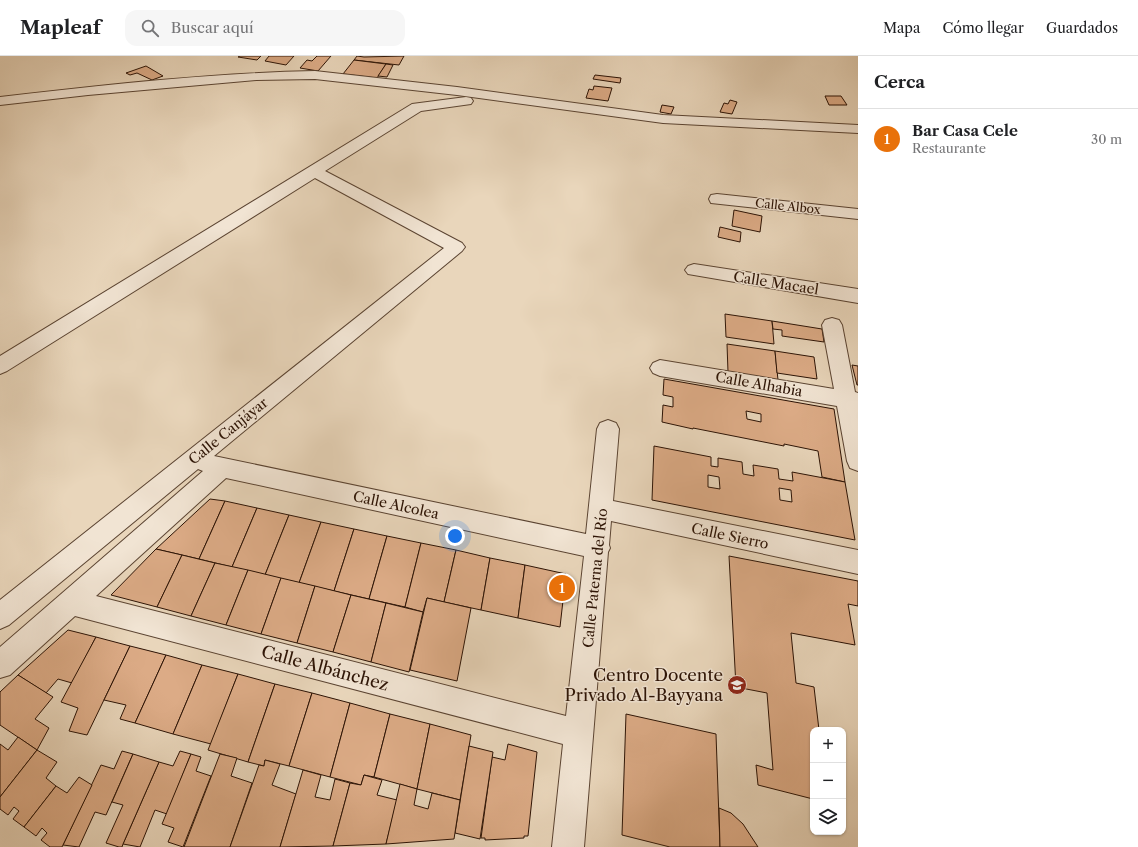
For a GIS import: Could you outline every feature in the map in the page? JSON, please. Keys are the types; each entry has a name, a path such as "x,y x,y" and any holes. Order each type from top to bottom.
{"street":[{"path":"0,101 88,91 256,76 308,75 478,94 663,119 858,129"},
{"path":"0,366 417,107 472,100 478,94"},
{"name":"Calle Canjáyar","path":"0,616 456,247 314,171"},
{"name":"Calle Albox","path":"717,199 858,214"},
{"name":"Calle Macael","path":"694,270 858,296"},
{"path":"832,325 852,400 858,461"},
{"name":"Calle Alhabia","path":"660,368 852,400"},
{"name":"Calle Paterna del Río","path":"568,847 602,509 608,429"},
{"name":"Calle Alcolea","path":"194,458 222,468 598,548"},
{"name":"Calle Canjáyar","path":"0,665 222,468"},
{"name":"Calle Sierro","path":"602,509 858,562"},
{"name":"Calle Albánchez","path":"71,602 579,734"}],"building":[{"path":"261,56 257,60 238,57"},
{"path":"269,56 294,56 286,65 265,61"},
{"path":"317,56 331,56 318,71 300,68 307,60 312,61"},
{"path":"357,56 404,56 399,65 354,60"},
{"path":"354,60 386,64 377,78 343,74"},
{"path":"386,64 393,65 387,77 378,76"},
{"path":"146,66 163,76 152,80 137,73 130,75 126,73"},
{"path":"595,75 621,78 620,83 593,79"},
{"path":"594,86 612,88 608,101 586,98 589,89 593,90"},
{"path":"825,96 841,96 847,105 829,105"},
{"path":"730,100 737,102 732,114 720,112 724,103 728,104"},
{"path":"662,105 674,107 671,114 660,112"},
{"path":"734,210 762,216 760,232 732,226"},
{"path":"720,227 741,232 740,242 718,237"},
{"path":"725,314 772,321 774,344 726,337"},
{"path":"772,321 822,329 824,342 782,336 782,330 773,329"},
{"path":"727,344 775,351 778,380 728,372"},
{"path":"775,351 814,357 817,379 777,373"},
{"path":"852,365 858,366 858,385 857,385"},
{"path":"664,379 834,409 845,482 822,477 818,451 784,444 784,446 662,422 663,405 673,407 673,397 663,395","holes":["746,411 761,414 761,422 747,419"]},
{"path":"654,446 711,457 711,466 718,467 718,458 742,462 743,474 754,476 753,465 778,469 779,479 793,481 792,472 845,482 855,540 652,500","holes":["708,475 719,477 720,489 708,487","779,488 791,490 792,502 780,500"]},
{"path":"210,499 225,501 199,559 156,549"},
{"path":"225,501 257,508 232,567 199,559"},
{"path":"257,508 289,515 265,575 232,567"},
{"path":"289,515 321,522 299,583 265,575"},
{"path":"321,522 354,529 334,591 299,583"},
{"path":"354,529 387,536 369,599 334,591"},
{"path":"387,536 421,543 405,607 369,599"},
{"path":"421,543 456,550 444,602 427,598 423,612 405,607"},
{"path":"156,549 182,555 157,607 111,595"},
{"path":"456,550 490,558 481,610 444,602"},
{"path":"182,555 215,563 191,616 157,607"},
{"path":"729,556 858,581 858,606 848,604 855,645 791,633 796,683 814,687 819,727 810,727 810,798 758,785 756,765 773,770 767,693 736,687"},
{"path":"490,558 525,565 518,618 481,610"},
{"path":"215,563 248,570 226,625 191,616"},
{"path":"525,565 566,574 560,627 518,618"},
{"path":"248,570 281,578 261,634 226,625"},
{"path":"281,578 315,586 297,643 261,634"},
{"path":"315,586 351,595 333,652 297,643"},
{"path":"351,595 386,603 371,662 333,652"},
{"path":"427,598 471,608 457,681 410,670"},
{"path":"386,603 423,612 409,672 371,662"},
{"path":"68,630 96,637 72,683 58,679 46,693 18,675"},
{"path":"96,637 130,646 87,735 69,731 78,708 61,702"},
{"path":"130,646 166,655 135,723 120,719 126,705 104,700"},
{"path":"166,655 202,665 173,734 135,723"},
{"path":"202,665 238,674 211,744 173,734"},
{"path":"238,674 275,684 248,762 208,750"},
{"path":"18,675 53,697 35,719 49,728 37,750 0,725 0,692"},
{"path":"275,684 312,693 289,766 265,760 264,766 248,762"},
{"path":"312,693 350,703 330,777 289,766"},
{"path":"350,703 390,714 374,777 364,775 361,785 330,777"},
{"path":"390,714 430,724 417,789 374,777"},
{"path":"626,714 716,734 720,847 670,847 622,835"},
{"path":"430,724 471,735 460,800 417,789"},
{"path":"18,737 37,750 0,797 0,744 8,750"},
{"path":"508,744 537,752 528,836 524,836 524,838 485,840 485,838 481,838 492,757 505,760"},
{"path":"469,746 493,752 480,839 455,833"},
{"path":"37,750 57,762 46,778 56,786 24,827 13,819 19,811 14,807 8,815 0,809 0,797"},
{"path":"122,751 133,754 106,815 95,812 79,847 63,845 101,765 114,769"},
{"path":"180,751 191,754 167,814 155,810 140,847 123,844 159,762 173,766"},
{"path":"133,754 159,762 122,847 119,847 106,843 123,805 112,802"},
{"path":"191,754 201,757 196,771 211,776 183,847 168,842 174,828 162,824"},
{"path":"220,754 237,758 231,776 252,783 230,847 184,847"},
{"path":"265,760 280,764 272,785 296,794 280,847 230,847 259,765 264,766"},
{"path":"303,770 321,775 315,797 330,800 335,779 350,783 333,846 280,847"},
{"path":"364,775 382,780 377,795 397,800 386,844 333,846 350,783 361,785"},
{"path":"79,777 92,785 62,847 50,847 41,840 47,833 42,828 36,836 24,827 56,786 67,793"},
{"path":"400,784 417,789 414,805 428,809 432,793 460,800 454,839 386,844"},
{"path":"719,808 731,813 743,824 758,847 720,847"}],"place":[{"name":"Bar Casa Cele","path":"562,588"},
{"name":"Centro Docente Privado Al-Bayyana","path":"737,685"}]}
